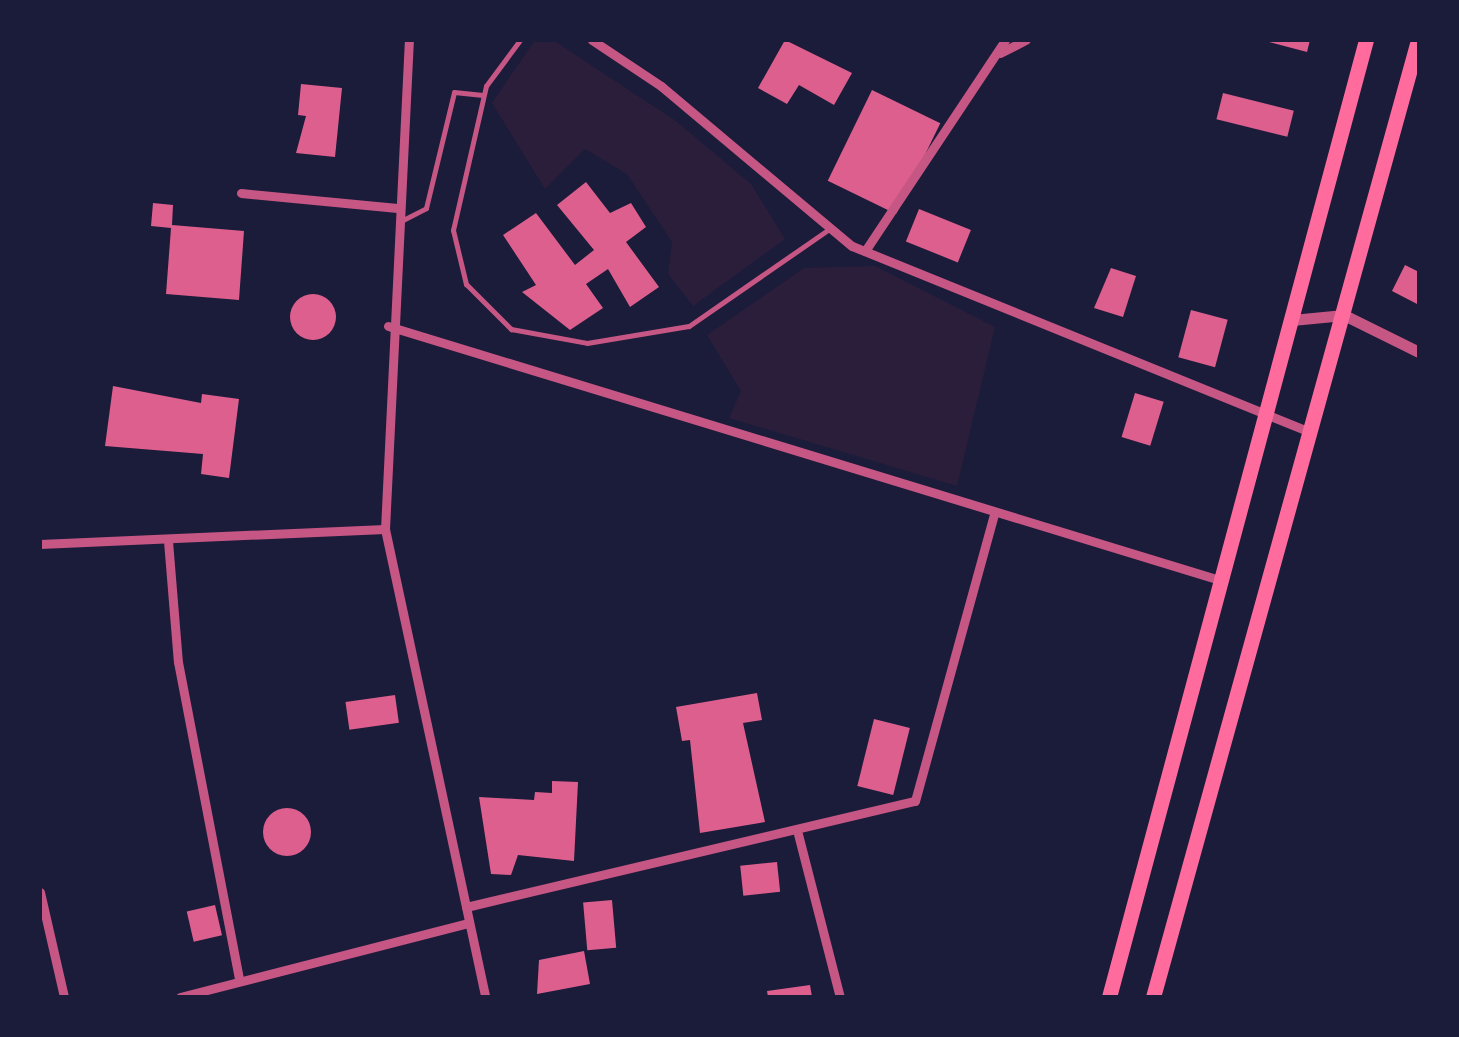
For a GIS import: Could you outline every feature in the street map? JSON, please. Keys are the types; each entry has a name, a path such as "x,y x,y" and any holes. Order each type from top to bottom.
{"highway":[{"path":"1109,997 1366,40"},
{"path":"1153,997 1418,40"}],"street":[{"path":"409,40 388,326 385,530 485,997"},
{"path":"592,40 606,44 829,230 865,252 1265,421 1312,433"},
{"path":"865,252 1006,40"},
{"path":"998,54 1026,40"},
{"path":"241,193 397,208"},
{"path":"1292,320 1344,315 1419,352"},
{"path":"388,326 993,517 1223,581"},
{"path":"466,908 798,834 919,796 993,517"},
{"path":"40,544 385,530"},
{"path":"168,541 178,662 239,978"},
{"path":"798,834 840,997"},
{"path":"40,892 64,997"},
{"path":"180,997 239,978 469,922"}],"lane":[{"path":"520,40 483,95 455,255 486,311 511,330 587,343 689,326 829,230"},
{"path":"396,222 426,208 452,96 483,95"}],"shaded area":[{"path":"535,40 553,40 676,121 751,184 785,239 693,306 668,274 672,242 627,174 585,149 545,189 492,103"},
{"path":"875,266 995,327 957,486 729,418 741,391 707,335 804,268"}],"building":[{"path":"785,40 852,73 834,105 799,85 787,104 758,88"},
{"path":"1262,40 1310,40 1307,52"},
{"path":"301,84 342,88 335,157 296,153 306,116 298,115"},
{"path":"872,90 940,123 896,214 828,181"},
{"path":"1223,93 1294,111 1287,137 1216,119"},
{"path":"586,182 610,213 631,203 646,227 626,242 659,287 630,307 608,269 586,284 603,308 570,330 522,292 536,285 503,235 536,213 575,265 594,250 557,205"},
{"path":"153,203 173,205 172,225 244,231 239,300 166,294 171,228 151,226"},
{"path":"919,209 971,230 958,262 906,241"},
{"path":"1405,265 1419,272 1419,305 1392,291"},
{"path":"1111,268 1136,276 1123,317 1094,308"},
{"path":"313,294 329,301 336,317 329,333 313,340 297,333 290,317 297,301"},
{"path":"1191,310 1228,320 1215,367 1178,357"},
{"path":"113,386 201,403 202,394 239,399 229,478 201,474 203,454 105,446"},
{"path":"1135,393 1164,402 1150,446 1122,437"},
{"path":"757,693 762,720 743,723 765,822 700,833 690,740 682,741 676,707"},
{"path":"395,695 399,723 349,730 345,702"},
{"path":"874,719 910,728 893,795 857,786"},
{"path":"552,781 578,782 574,861 518,855 511,875 491,874 479,797 534,800 535,792 552,793"},
{"path":"287,808 304,815 311,832 304,849 287,856 270,849 263,832 270,815"},
{"path":"777,862 780,892 743,896 740,866"},
{"path":"612,900 616,948 587,950 583,903"},
{"path":"215,905 222,935 194,942 187,912"},
{"path":"584,951 590,984 537,994 539,960"},
{"path":"810,985 812,997 768,997 767,991"}]}
